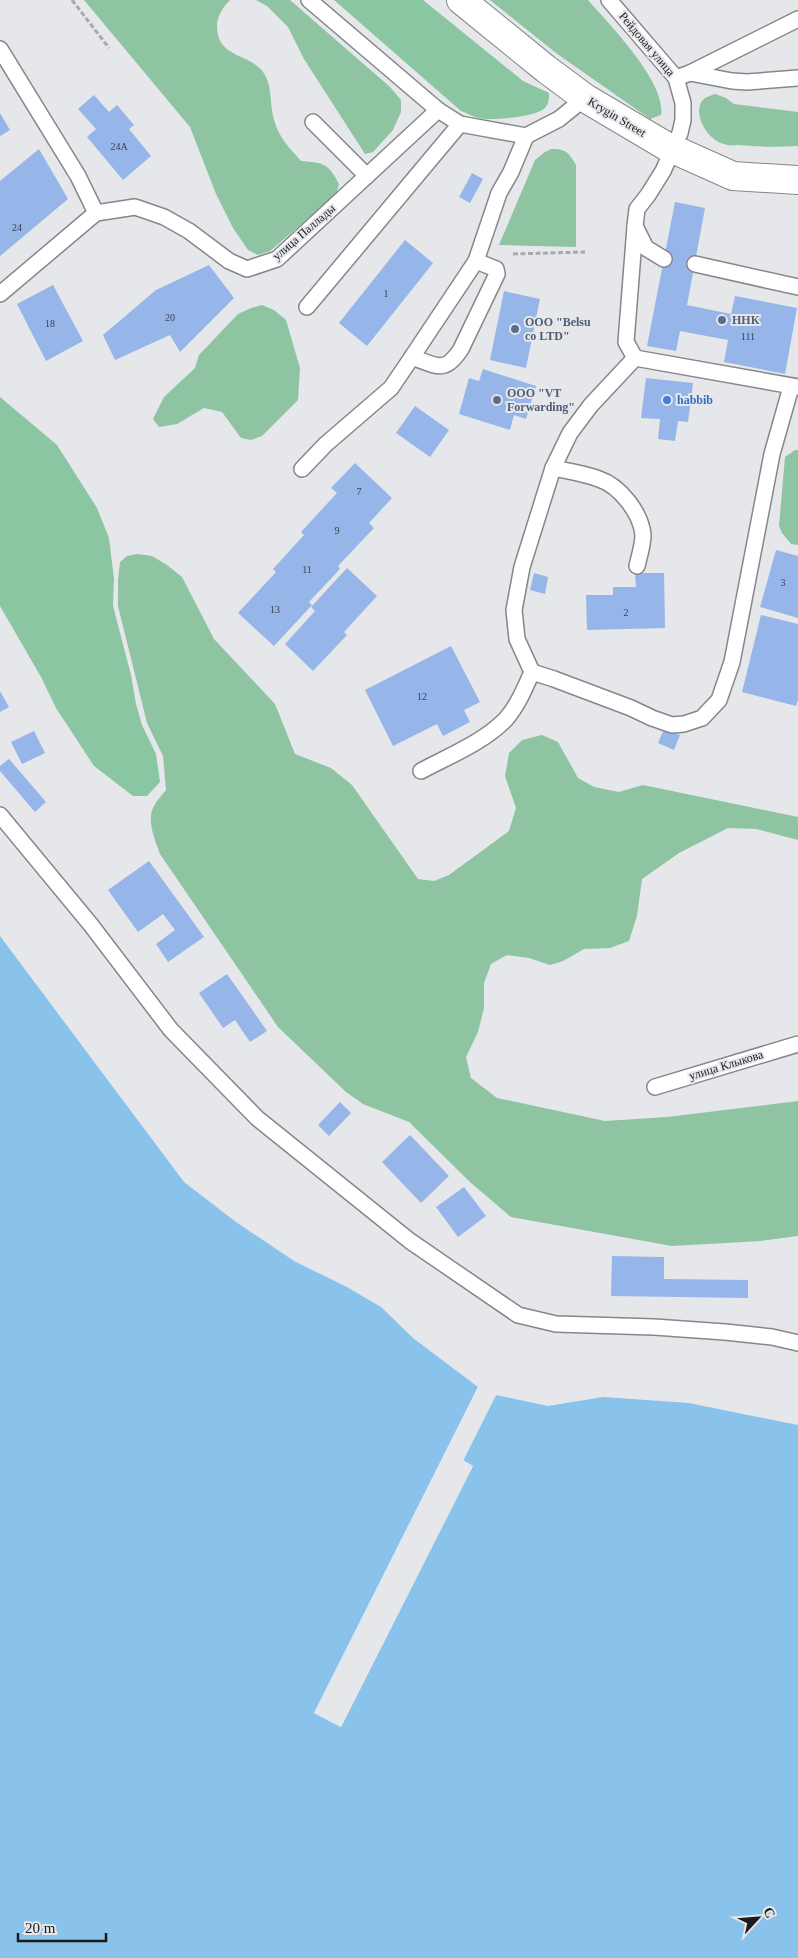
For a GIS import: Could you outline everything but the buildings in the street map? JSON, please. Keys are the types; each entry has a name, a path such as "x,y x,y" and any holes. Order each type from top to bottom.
{"main road":[{"name":"Krygin Street","path":"461,0 585,98 674,148 733,176 798,180"}],"lane":[{"path":"309,0 438,110 460,124 526,136"},
{"name":"Рейдовая улица","path":"609,0 676,78 683,103 683,120 674,148 648,195 637,209 626,342 635,358"},
{"path":"676,78 798,19"},
{"path":"0,49 78,176 96,213 0,294"},
{"path":"690,72 746,82 798,78"},
{"path":"302,469 326,444 391,388 412,357 476,261 499,194 511,172 526,136 559,118 585,98"},
{"name":"улица Паллады","path":"96,213 135,207 164,217 189,231 229,261 247,269 277,259 438,110"},
{"path":"313,122 367,176"},
{"path":"307,307 460,124"},
{"path":"635,226 646,248 664,259"},
{"path":"412,357 442,367 455,359 497,274 496,269 476,261"},
{"path":"694,264 798,286"},
{"path":"635,358 795,387 772,454 732,662 719,700 702,718 684,724 672,725 532,672 517,640 514,610 522,567 553,468 570,433 591,405 635,358"},
{"path":"553,468 600,479 618,491 630,505 640,522 643,537 637,566"},
{"path":"421,772 489,734 518,701 532,672"},
{"path":"0,815 91,925 171,1030 257,1118 410,1241 518,1315 556,1324 654,1327 725,1332 772,1337 798,1343"},
{"name":"улица Клыкова","path":"655,1086 798,1044"}],"path":[{"path":"72,0 108,48"},
{"path":"514,254 585,252"}],"green space":[{"path":"84,0 230,0 221,12 217,22 219,37 223,45 236,55 252,62 265,75 270,90 273,116 281,136 301,161 324,165 332,172 339,184 336,195 270,251 258,255 248,250 233,228 216,194 190,127"},
{"path":"256,0 290,0 390,87 401,100 401,112 393,130 373,152 365,154 304,59 288,27 267,6"},
{"path":"334,0 423,0 523,81 549,93 549,99 545,108 533,114 503,119 479,118 461,111"},
{"path":"490,0 588,0 622,38 646,71 655,87 660,102 661,115 650,119 556,53"},
{"path":"715,94 726,98 734,104 798,112 798,146 726,145 715,140 704,127 699,112 703,100"},
{"path":"551,149 564,150 576,165 576,247 499,245 535,160"},
{"path":"262,305 274,310 286,320 300,368 298,400 262,436 251,440 241,438 222,412 204,408 177,424 159,427 153,419 164,397 195,368 199,355 238,314"},
{"path":"0,397 57,445 97,508 109,538 114,579 113,606 142,725 156,754 160,782 147,796 133,796 94,766 56,708 41,677 0,606"},
{"path":"798,450 798,545 791,544 779,526 785,457"},
{"path":"137,554 152,556 182,577 214,639 275,704 295,754 331,768 352,785 418,879 434,881 449,875 509,831 516,808 505,776 509,753 522,740 542,735 558,742 578,778 594,787 619,792 643,785 798,817 798,840 756,829 728,828 679,853 642,879 637,916 629,941 610,948 584,949 563,961 550,965 529,958 507,955 491,964 484,983 484,1008 478,1032 466,1057 471,1078 497,1098 605,1121 667,1117 798,1101 798,1236 761,1241 672,1246 511,1217 470,1182 409,1122 363,1104 346,1092 278,1027 160,854 154,836 151,824 152,812 154,806 166,790 163,756 147,723 118,606 120,562 127,556"}],"water":[{"path":"0,936 184,1182 236,1222 294,1261 347,1287 381,1307 413,1338 478,1387 314,1713 341,1727 473,1466 463,1461 496,1395 548,1406 603,1397 689,1403 798,1425 798,1958 0,1958"}],"pier":[{"path":"478,1387 481,1388 318,1712 340,1724 469,1467 461,1463 461,1460 493,1394 496,1395 463,1460 473,1466 341,1727 314,1713"}],"place":[{"name":"ННК","path":"722,320"},
{"name":"OOO \"Belsu co LTD\"","path":"515,329"},
{"name":"OOO \"VT Forwarding\"","path":"497,400"},
{"name":"habbib","path":"667,400"}]}
